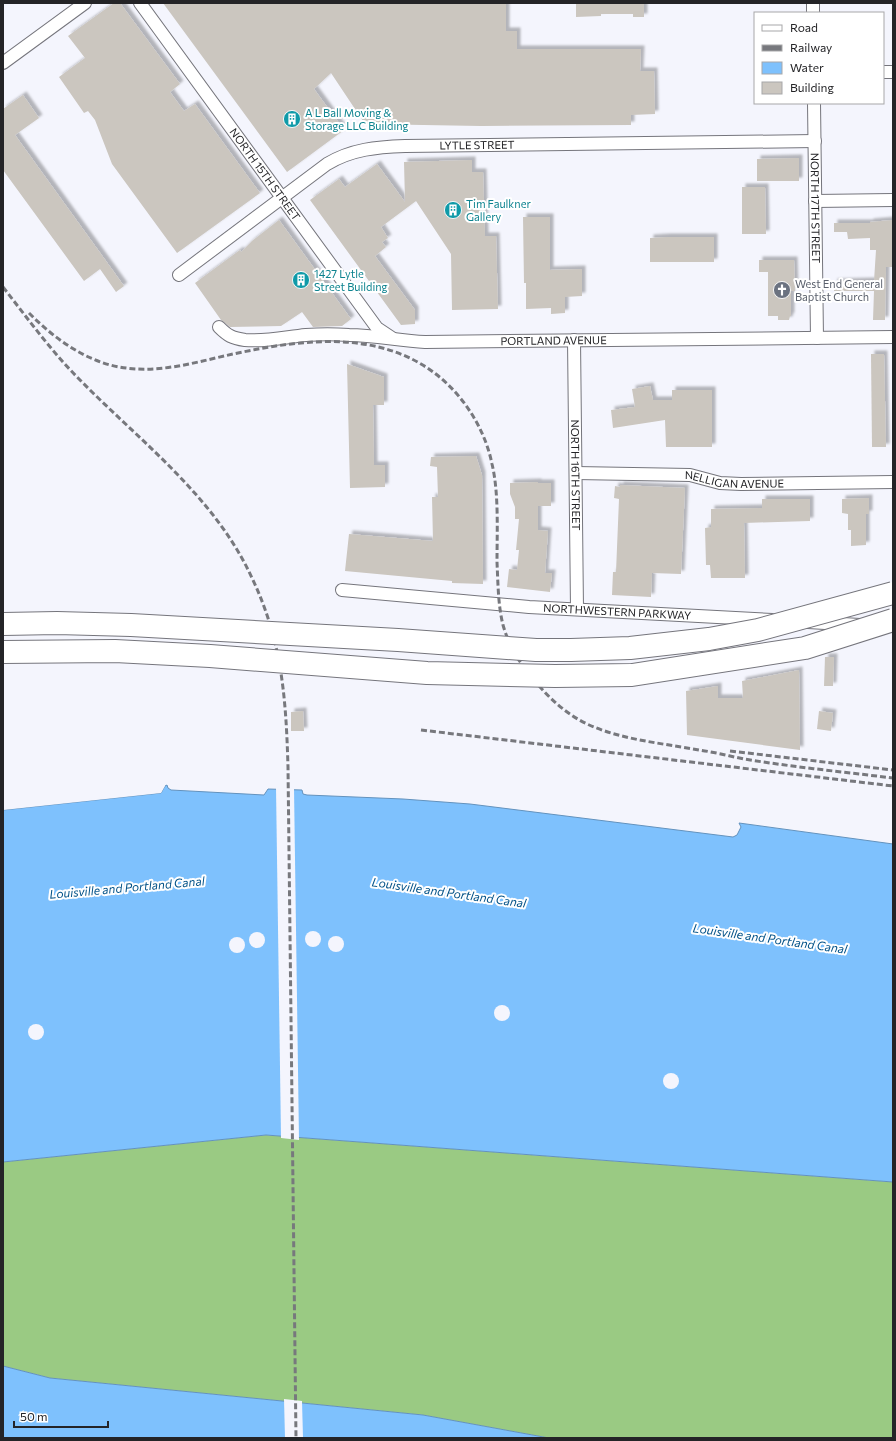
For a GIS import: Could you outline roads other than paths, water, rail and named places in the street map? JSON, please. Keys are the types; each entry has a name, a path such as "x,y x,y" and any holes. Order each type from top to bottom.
{"highway":[{"path":"3,624 57,623 131,625 398,640 536,650 637,648 709,639 758,630 893,593"},
{"path":"3,652 115,651 210,656 427,673 555,676 632,675 805,648 893,620"}],"street":[{"path":"3,63 85,3"},
{"name":"NORTH 15TH STREET","path":"140,3 377,328 386,335 395,339"},
{"name":"NORTH 17TH STREET","path":"814,104 817,338"},
{"name":"LYTLE STREET","path":"179,275 336,158 359,150 382,147 815,141"},
{"path":"816,201 893,200"},
{"name":"PORTLAND AVENUE","path":"219,327 228,336 245,340 265,340 307,335 350,335 425,342 893,337"},
{"name":"NORTH 16TH STREET","path":"574,340 577,609"},
{"name":"NELLIGAN AVENUE","path":"576,473 690,475 720,483 741,484 893,482"},
{"name":"NORTHWESTERN PARKWAY","path":"342,590 529,607 893,627"}],"water":[{"name":"Louisville and Portland Canal","path":"167,785 171,790 264,795 268,789 302,790 303,794 307,795 403,799 470,804 733,837 737,835 741,827 739,823 893,844 893,1182 266,1135 3,1162 3,810 161,793"},
{"path":"3,1366 50,1378 423,1415 549,1438 3,1438"}],"railway":[{"path":"3,287 40,335 70,369 175,472 218,522 236,549 252,578 262,601 276,647 284,693 288,767 296,1438"},
{"path":"29,313 47,330 76,351 98,361 125,368 167,368 273,346 324,342 349,342 374,346 398,353 421,364 434,373 457,394 476,420 483,434 492,464 496,487 498,586 500,610 505,633 524,668 558,705 579,720 614,734 762,762 893,778"},
{"path":"421,730 893,786"},
{"path":"730,751 893,770"}],"place":[{"name":"A L Ball Moving & Storage LLC Building","path":"292,119"},
{"name":"Tim Faulkner Gallery","path":"453,210"},
{"name":"1427 Lytle Street Building","path":"301,280"},
{"name":"West End General Baptist Church","path":"782,290"}]}
